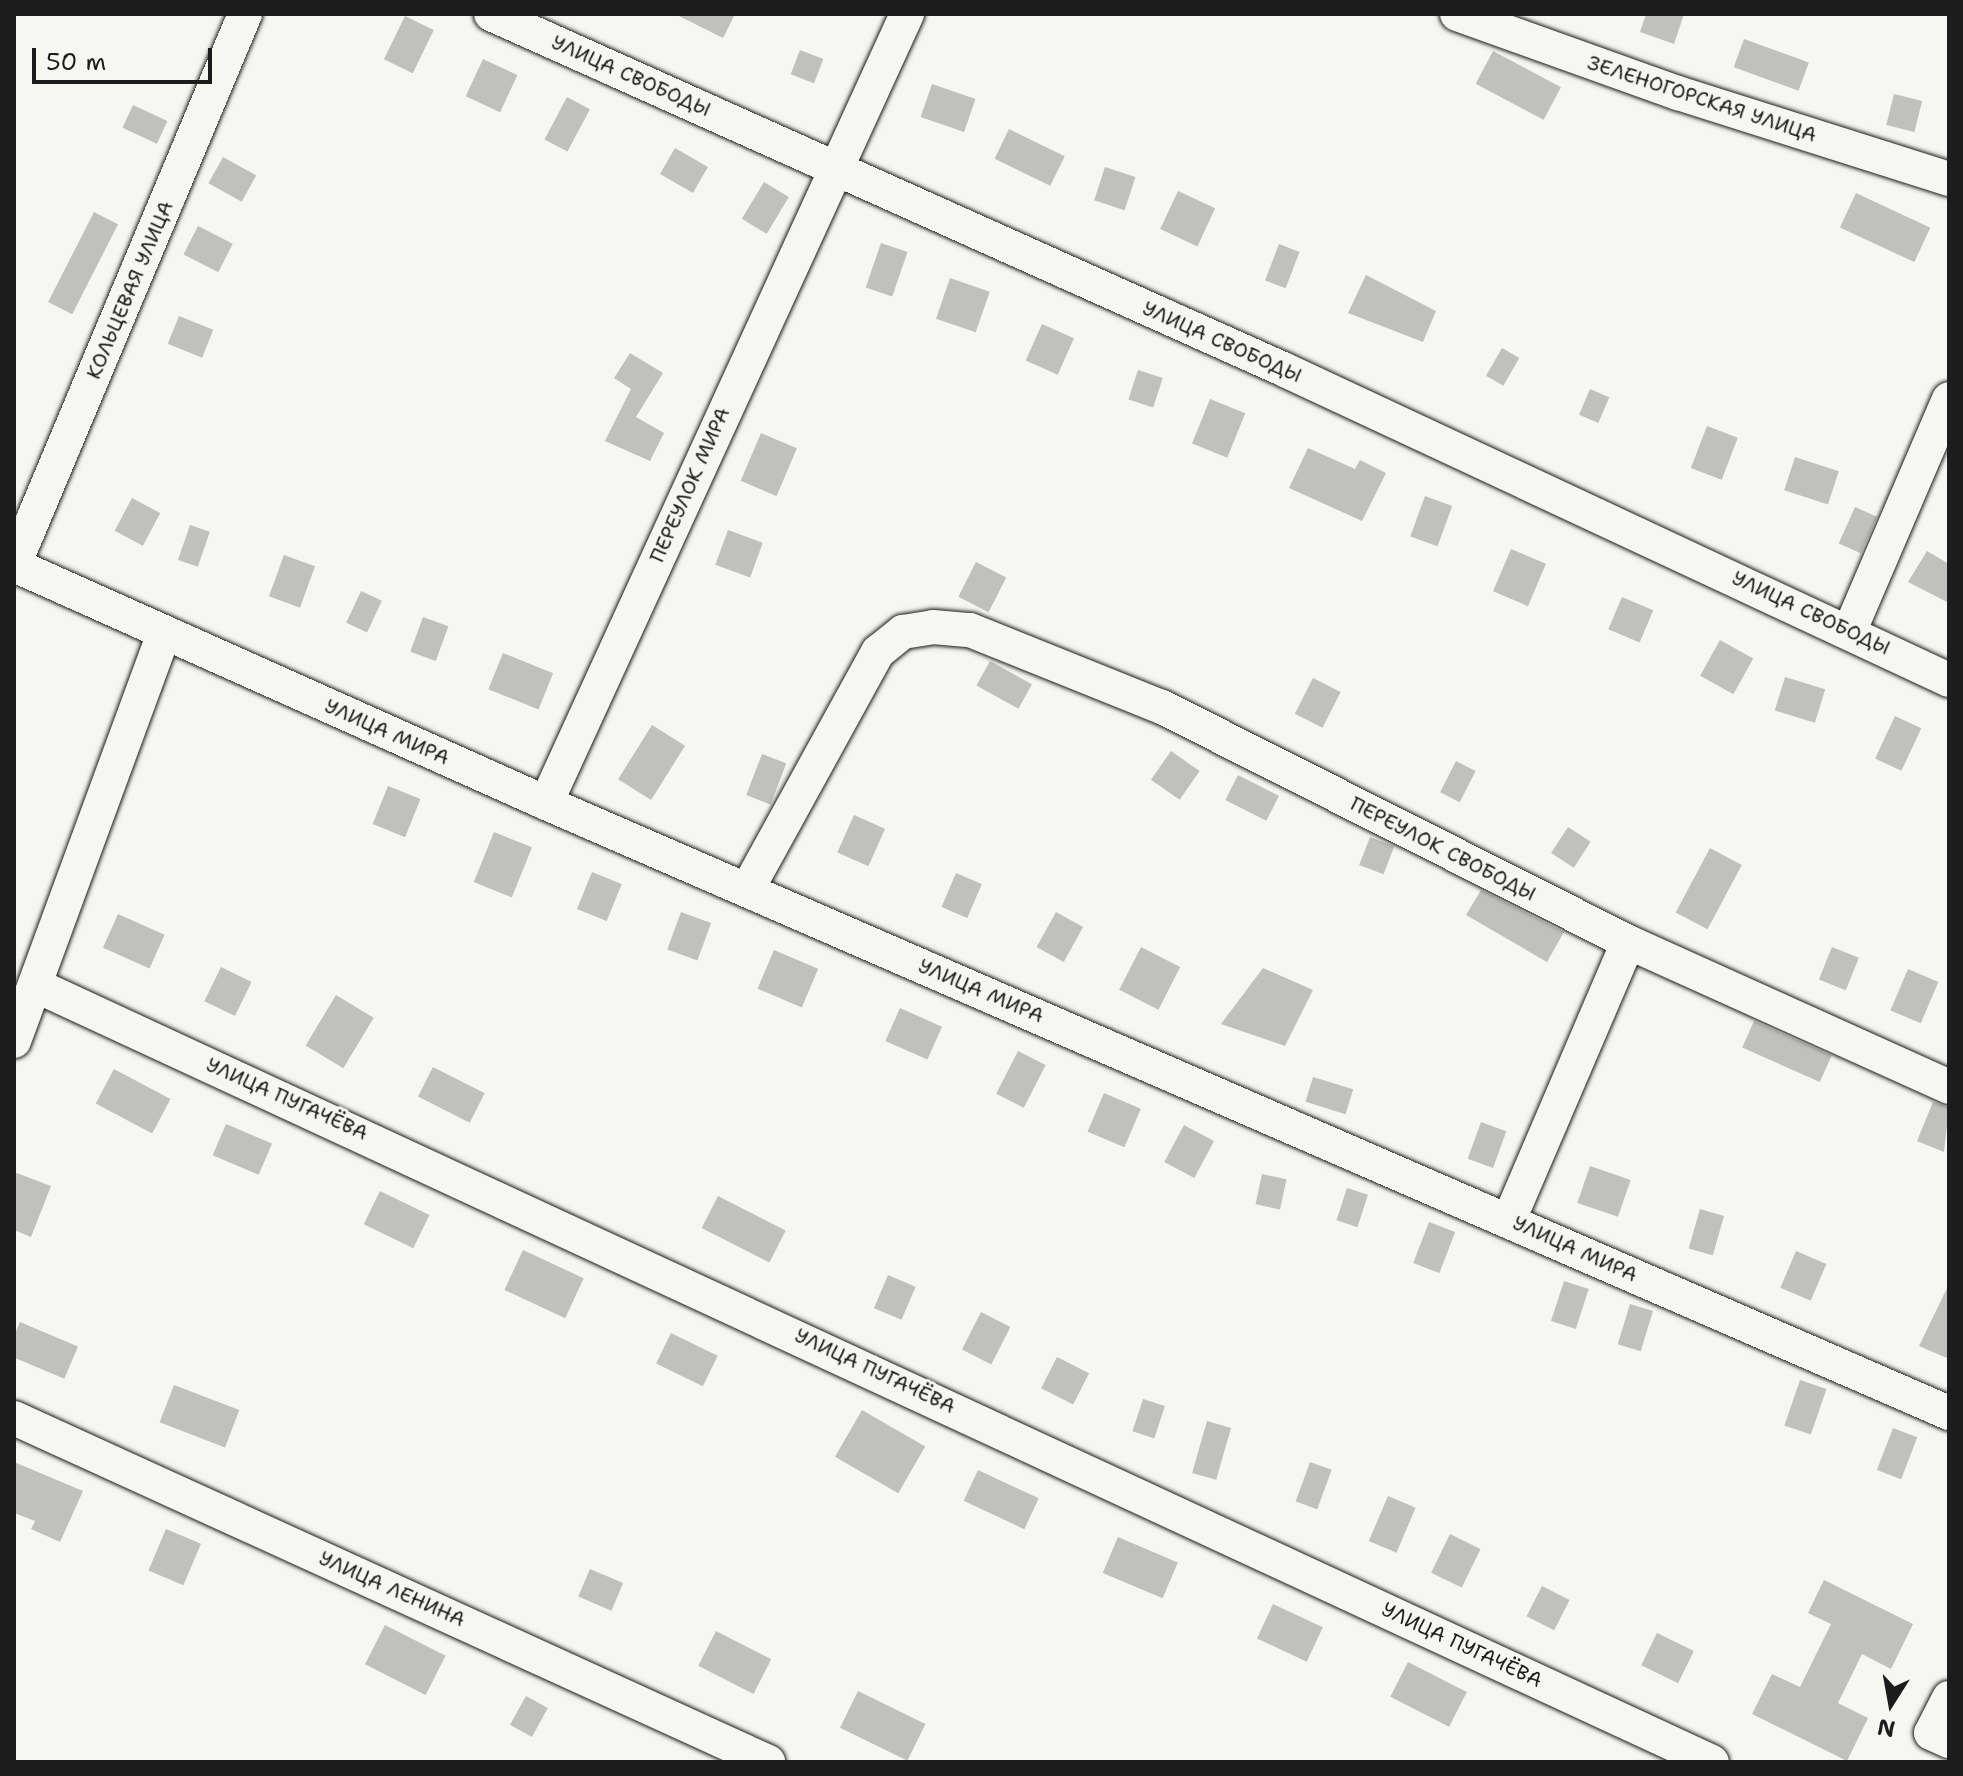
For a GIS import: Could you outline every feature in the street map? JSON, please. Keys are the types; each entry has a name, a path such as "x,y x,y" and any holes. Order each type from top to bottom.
{"street":[{"name":"КОЛЬЦЕВАЯ УЛИЦА","path":"14,565 245,14"},
{"name":"УЛИЦА СВОБОДЫ","path":"491,14 1850,630 1949,680"},
{"name":"ПЕРЕУЛОК МИРА","path":"546,803 834,167 907,14"},
{"name":"ЗЕЛЕНОГОРСКАЯ УЛИЦА","path":"1457,14 1678,93 1949,179"},
{"path":"1850,630 1949,399"},
{"name":"УЛИЦА МИРА","path":"14,565 546,803 1949,1413"},
{"name":"ПЕРЕУЛОК СВОБОДЫ","path":"747,890 878,652 903,632 933,627 970,630 1162,707 1628,942 1949,1087"},
{"path":"14,1041 164,634"},
{"path":"1509,1220 1628,942"},
{"name":"УЛИЦА ПУГАЧЁВА","path":"35,985 1712,1762"},
{"name":"УЛИЦА ЛЕНИНА","path":"14,1418 768,1762"},
{"path":"1949,1698 1931,1733 1949,1741"}],"building":[{"path":"675,14 735,14 723,38"},
{"path":"1646,14 1684,14 1674,44 1640,32"},
{"path":"405,16 434,30 413,73 384,59"},
{"path":"1744,39 1809,63 1799,91 1734,67"},
{"path":"800,50 823,59 814,83 791,74"},
{"path":"1493,51 1561,87 1544,120 1476,84"},
{"path":"483,59 517,75 500,112 466,96"},
{"path":"932,84 975,99 964,132 921,117"},
{"path":"1894,94 1922,101 1914,132 1886,125"},
{"path":"567,97 590,109 567,152 544,139"},
{"path":"133,105 167,121 157,144 122,128"},
{"path":"1009,129 1065,156 1050,186 995,159"},
{"path":"675,148 708,167 693,193 660,174"},
{"path":"223,157 256,175 242,202 208,183"},
{"path":"1105,167 1135,177 1125,210 1094,200"},
{"path":"764,182 789,197 767,234 742,219"},
{"path":"1178,191 1215,208 1197,246 1160,229"},
{"path":"1856,193 1930,228 1914,262 1840,227"},
{"path":"94,212 118,224 72,314 48,302"},
{"path":"198,226 233,244 218,272 183,255"},
{"path":"881,243 907,252 892,297 866,287"},
{"path":"1279,244 1300,252 1286,288 1265,280"},
{"path":"1366,275 1436,311 1423,342 1348,313"},
{"path":"950,278 990,292 976,332 936,319"},
{"path":"179,316 213,330 202,358 168,344"},
{"path":"1042,324 1074,338 1058,375 1026,361"},
{"path":"1502,348 1519,358 1503,386 1486,376"},
{"path":"630,353 663,373 636,417 664,433 650,461 605,441 631,389 614,378"},
{"path":"1138,370 1163,378 1153,408 1128,399"},
{"path":"1590,389 1609,397 1598,423 1579,415"},
{"path":"1210,399 1245,413 1227,458 1192,444"},
{"path":"1707,426 1738,438 1722,480 1691,468"},
{"path":"761,433 797,448 777,496 741,481"},
{"path":"1308,448 1355,469 1360,460 1386,473 1362,521 1289,488"},
{"path":"1795,457 1839,471 1828,505 1784,490"},
{"path":"1425,496 1452,506 1438,546 1410,536"},
{"path":"132,498 160,513 143,546 115,531"},
{"path":"1855,507 1877,517 1861,553 1839,544"},
{"path":"190,525 210,532 198,567 178,560"},
{"path":"728,530 763,543 750,577 715,565"},
{"path":"1511,549 1546,564 1528,606 1493,591"},
{"path":"1927,551 1949,564 1949,603 1908,582"},
{"path":"284,555 315,566 300,608 269,596"},
{"path":"976,562 1006,577 989,612 958,597"},
{"path":"361,591 382,601 367,632 346,623"},
{"path":"1622,597 1653,610 1640,643 1608,629"},
{"path":"423,617 448,626 436,661 410,652"},
{"path":"1720,640 1753,658 1733,694 1700,676"},
{"path":"503,653 553,673 538,709 488,689"},
{"path":"990,661 1032,684 1018,709 976,685"},
{"path":"1785,677 1825,689 1815,723 1775,710"},
{"path":"1313,678 1341,692 1322,728 1295,714"},
{"path":"1895,716 1921,728 1901,771 1875,759"},
{"path":"652,725 685,746 651,800 618,779"},
{"path":"1171,751 1200,771 1180,800 1151,780"},
{"path":"762,754 786,763 771,804 746,795"},
{"path":"1456,761 1476,771 1460,802 1440,792"},
{"path":"1238,775 1279,796 1266,821 1225,800"},
{"path":"388,786 420,799 405,837 373,824"},
{"path":"854,815 885,829 868,866 837,852"},
{"path":"1568,827 1591,842 1574,868 1551,853"},
{"path":"494,832 532,847 512,897 474,882"},
{"path":"1370,837 1394,846 1384,874 1359,865"},
{"path":"1710,848 1742,865 1708,929 1676,912"},
{"path":"592,872 622,884 607,921 577,909"},
{"path":"956,873 982,884 967,918 942,907"},
{"path":"1481,890 1564,932 1547,962 1466,915"},
{"path":"681,912 711,923 697,961 667,950"},
{"path":"1056,912 1083,927 1064,962 1037,947"},
{"path":"118,914 165,935 150,969 103,948"},
{"path":"1141,947 1180,967 1158,1010 1119,990"},
{"path":"1832,947 1859,958 1846,990 1819,979"},
{"path":"774,950 818,969 802,1007 758,989"},
{"path":"221,967 252,982 235,1016 204,1001"},
{"path":"1263,968 1313,990 1285,1046 1221,1024"},
{"path":"1908,969 1938,982 1921,1023 1890,1010"},
{"path":"336,995 374,1018 343,1068 306,1046"},
{"path":"900,1008 942,1027 927,1060 885,1041"},
{"path":"1754,1021 1832,1056 1820,1082 1742,1047"},
{"path":"1018,1051 1046,1065 1024,1108 996,1094"},
{"path":"433,1067 485,1093 470,1123 418,1096"},
{"path":"114,1069 171,1099 152,1133 96,1103"},
{"path":"1313,1077 1353,1089 1346,1114 1305,1102"},
{"path":"1104,1093 1141,1109 1124,1147 1088,1132"},
{"path":"1933,1102 1949,1107 1944,1152 1917,1141"},
{"path":"1481,1122 1506,1131 1493,1168 1468,1159"},
{"path":"226,1124 272,1144 259,1175 213,1155"},
{"path":"1184,1125 1214,1141 1194,1178 1164,1162"},
{"path":"1590,1166 1631,1180 1618,1217 1577,1203"},
{"path":"14,1172 51,1186 31,1237 14,1230"},
{"path":"1262,1174 1286,1179 1280,1210 1256,1204"},
{"path":"1347,1188 1368,1195 1357,1227 1336,1220"},
{"path":"380,1191 429,1215 413,1248 364,1224"},
{"path":"718,1196 786,1231 769,1263 702,1228"},
{"path":"1700,1209 1724,1216 1713,1255 1689,1248"},
{"path":"1429,1222 1455,1232 1439,1273 1413,1263"},
{"path":"523,1250 584,1278 565,1318 504,1290"},
{"path":"1796,1251 1826,1264 1811,1301 1780,1288"},
{"path":"888,1275 916,1287 902,1320 874,1308"},
{"path":"1564,1281 1589,1289 1576,1329 1551,1321"},
{"path":"1949,1284 1949,1359 1919,1346"},
{"path":"1630,1304 1653,1311 1641,1351 1618,1344"},
{"path":"981,1312 1010,1327 991,1364 962,1349"},
{"path":"20,1322 78,1347 64,1379 14,1357 14,1336"},
{"path":"671,1333 718,1356 703,1386 656,1364"},
{"path":"1057,1357 1089,1373 1073,1405 1041,1388"},
{"path":"1800,1380 1826,1389 1811,1435 1784,1425"},
{"path":"174,1385 239,1410 225,1447 160,1422"},
{"path":"1143,1399 1165,1406 1154,1438 1132,1431"},
{"path":"862,1410 925,1446 898,1493 835,1457"},
{"path":"1207,1421 1231,1428 1216,1480 1192,1473"},
{"path":"1893,1428 1917,1437 1901,1479 1877,1470"},
{"path":"14,1462 83,1491 60,1542 31,1529 35,1521 14,1513"},
{"path":"1310,1462 1332,1470 1317,1509 1296,1501"},
{"path":"978,1470 1039,1498 1024,1529 964,1501"},
{"path":"1388,1496 1416,1508 1396,1553 1369,1541"},
{"path":"166,1529 201,1544 183,1585 148,1570"},
{"path":"1450,1534 1481,1549 1462,1588 1431,1573"},
{"path":"1118,1537 1178,1562 1163,1598 1103,1573"},
{"path":"590,1569 623,1583 611,1611 578,1597"},
{"path":"1824,1580 1913,1624 1891,1669 1862,1654 1838,1703 1868,1718 1847,1761 1752,1714 1772,1674 1800,1687 1831,1624 1808,1613"},
{"path":"1542,1586 1570,1600 1554,1630 1527,1616"},
{"path":"1273,1604 1323,1627 1307,1662 1257,1638"},
{"path":"385,1625 446,1656 426,1695 365,1664"},
{"path":"716,1631 771,1659 754,1694 698,1666"},
{"path":"1657,1633 1694,1651 1678,1683 1641,1665"},
{"path":"1408,1662 1467,1692 1449,1727 1390,1697"},
{"path":"858,1691 925,1724 907,1761 840,1728"},
{"path":"526,1696 548,1708 532,1737 510,1725"}]}
